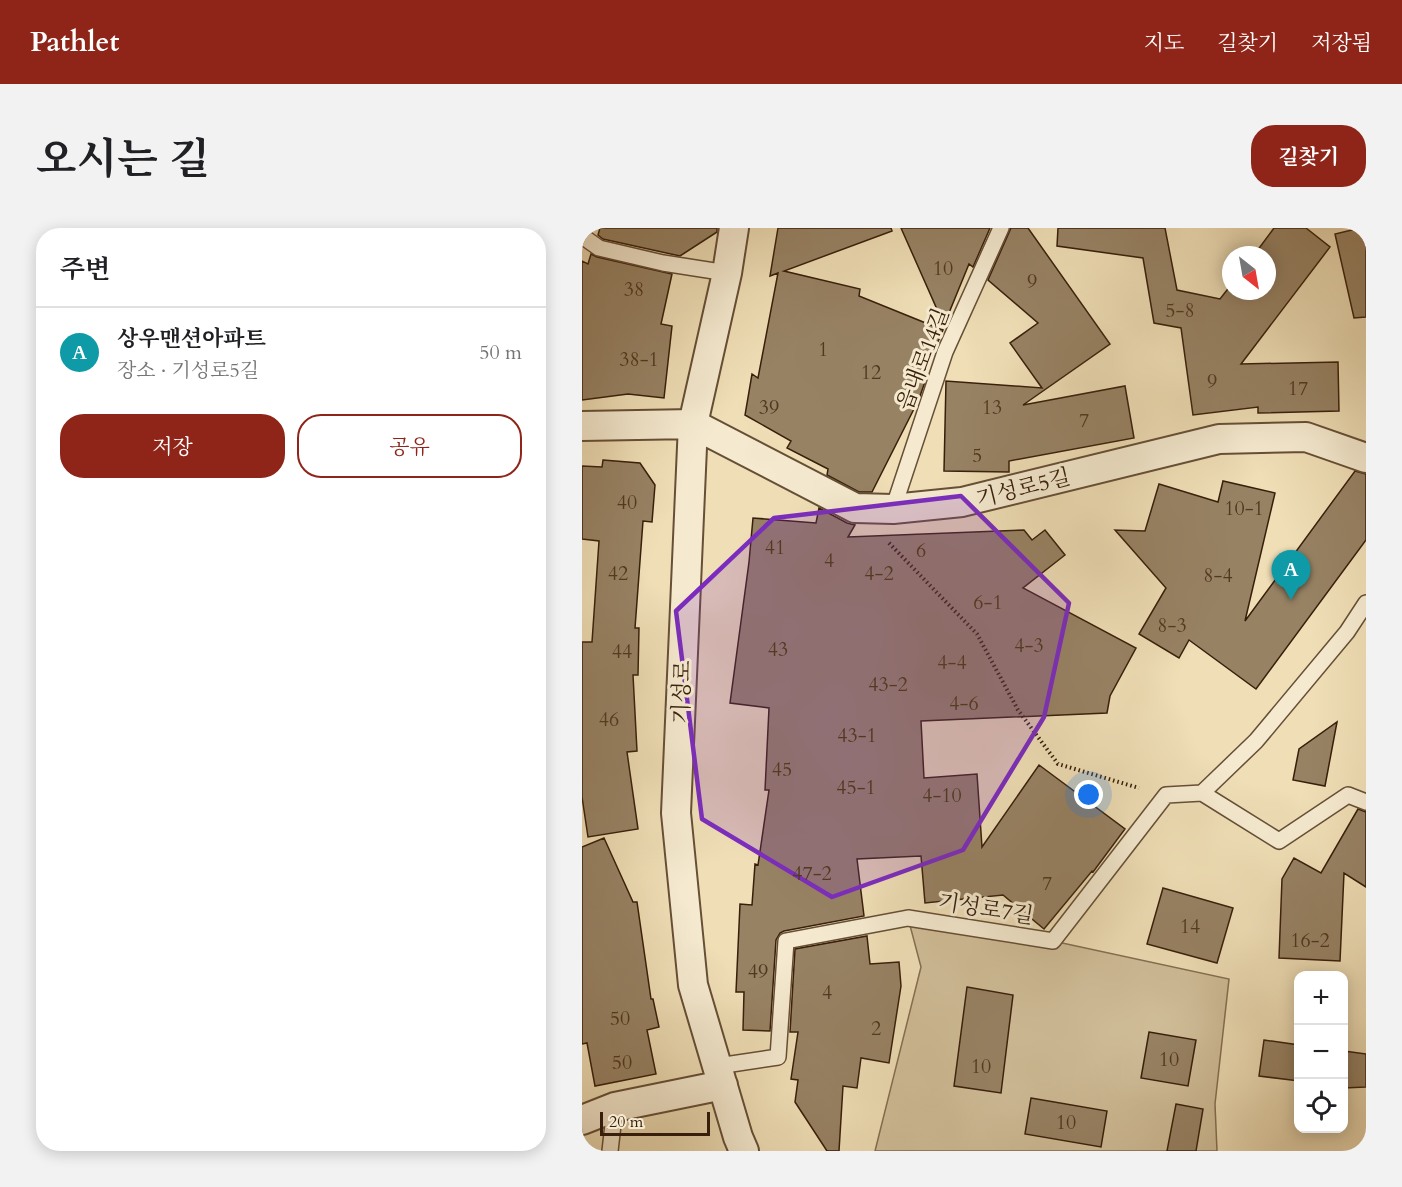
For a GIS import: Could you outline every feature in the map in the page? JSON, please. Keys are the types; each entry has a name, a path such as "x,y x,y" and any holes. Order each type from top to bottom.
{"street":[{"name":"기성로","path":"734,228 727,273 693,424 676,813 693,985 744,1151"},
{"name":"기성로5길","path":"693,424 855,508 893,509 962,502 1219,439 1306,437 1366,458"},
{"path":"582,426 693,424"},
{"path":"582,1120 615,1107 720,1076"}],"lane":[{"name":"읍내로14길","path":"893,509 945,351 1001,228"},
{"path":"582,236 599,248 663,263 727,273"},
{"path":"1202,793 1256,741 1347,632 1366,603"},
{"path":"1166,795 1202,793 1279,841 1348,795 1366,802"},
{"name":"기성로7길","path":"720,1076 778,1057 786,940 908,918 1053,941 1166,795"},
{"path":"610,1151 615,1107"}],"path":[{"path":"855,508 977,634 1018,710 1058,764 1166,795"}],"highlighted area":[{"path":"961,496 1069,603 1044,717 963,850 832,897 702,819 676,611 774,518"}],"shaded area":[{"path":"908,918 1053,941 1229,979 1215,1104 1217,1151 875,1151 921,967"}],"building":[{"path":"600,228 717,228 717,232 680,256 603,239 598,235"},
{"path":"778,228 891,228 892,231 784,271 860,289 859,296 943,330 922,379 926,379 919,399 872,492 859,492 827,475 828,469 787,448 791,441 745,415 752,374 758,378 778,273 770,276"},
{"path":"901,228 990,228 973,267 969,264 944,325"},
{"path":"1011,228 1028,228 1110,344 1023,405 1125,386 1134,438 1009,461 1009,472 944,471 946,381 1042,388 1010,343 1038,323 988,280"},
{"path":"1058,228 1165,228 1177,290 1220,299 1222,296 1222,300 1276,300 1276,246 1261,246 1274,228 1306,228 1330,247 1241,364 1338,362 1339,411 1258,413 1258,407 1193,415 1181,328 1154,323 1143,258 1057,246"},
{"path":"1366,228 1366,317 1354,318 1335,234"},
{"path":"591,254 672,274 661,324 672,326 664,398 628,394 582,400 582,261 588,264"},
{"path":"603,460 640,463 655,485 652,522 643,521 635,628 639,628 638,675 633,675 637,751 627,752 638,829 588,837 582,797 582,642 592,642 599,541 582,539 582,466 602,467"},
{"path":"1355,471 1366,474 1366,540 1256,689 1189,640 1179,658 1139,634 1166,588 1115,530 1145,531 1159,484 1218,502 1223,481 1275,493 1245,621"},
{"path":"819,508 855,525 848,537 1024,530 1032,540 1045,530 1065,555 1023,588 1136,648 1110,696 1107,713 921,721 924,778 977,774 982,847 1039,765 1125,829 1093,872 1044,929 1003,895 925,903 921,856 857,859 864,916 780,933 776,940 770,1031 743,1030 744,992 736,992 740,904 752,905 755,864 758,865 769,790 765,790 769,708 730,703 753,518 816,523"},
{"path":"1337,722 1325,786 1293,780 1299,749"},
{"path":"1358,809 1366,812 1366,887 1344,873 1340,961 1279,958 1282,879 1294,858 1321,873"},
{"path":"604,838 633,902 637,902 651,999 653,999 659,1027 647,1030 656,1074 595,1086 587,1043 582,1044 582,847"},
{"path":"1163,888 1233,908 1217,963 1147,944"},
{"path":"867,936 870,964 899,962 901,986 889,1063 861,1058 857,1088 843,1086 839,1151 827,1151 795,1102 798,1080 791,1079 798,1032 790,1032 795,949"},
{"path":"967,987 1013,995 1001,1093 954,1086"},
{"path":"1149,1032 1196,1040 1188,1086 1141,1078"},
{"path":"1264,1040 1294,1044 1294,1080 1259,1076"},
{"path":"1348,1052 1366,1054 1366,1087 1348,1088"},
{"path":"1031,1098 1107,1111 1101,1147 1025,1134"},
{"path":"1176,1104 1203,1109 1196,1151 1167,1151"}],"place":[{"name":"상우맨션아파트","path":"1291,600"}]}
